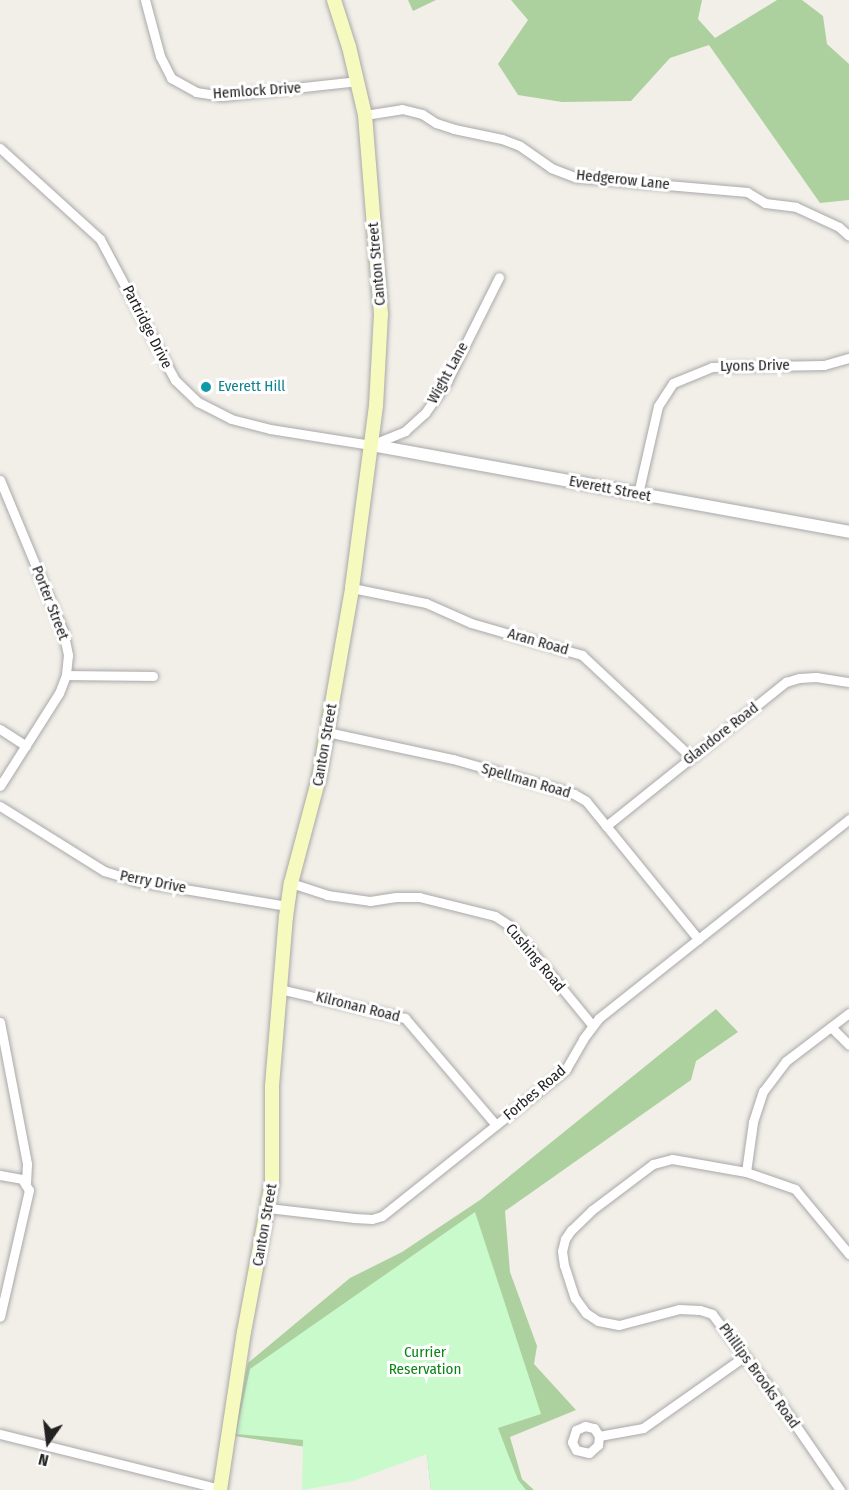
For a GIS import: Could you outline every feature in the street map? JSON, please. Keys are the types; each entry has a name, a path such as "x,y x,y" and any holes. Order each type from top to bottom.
{"main road":[{"name":"Canton Street","path":"220,1489 242,1343 268,1208 274,1162 272,1086 287,906 291,883 315,799 352,588 371,445 381,320 365,115 358,81 334,0"}],"street":[{"name":"Hemlock Drive","path":"145,0 160,56 171,78 196,92 221,96 358,81"},
{"name":"Hedgerow Lane","path":"365,115 402,109 422,114 436,123 454,129 502,139 520,146 552,168 575,177 747,192 765,203 796,207 839,227 849,236"},
{"name":"Partridge Drive","path":"0,148 100,239 168,369 175,380 198,402 231,419 270,429 371,445"},
{"name":"Wight Lane","path":"371,445 405,432 425,413 447,381 499,277"},
{"name":"Lyons Drive","path":"638,494 658,406 673,383 712,367 824,365 849,358"},
{"name":"Everett Street","path":"371,445 849,532"},
{"name":"Porter Street","path":"0,480 66,638 68,655 66,675 48,713 0,786"},
{"name":"Aran Road","path":"352,588 426,603 471,623 579,654 592,663 691,757"},
{"path":"66,675 153,676"},
{"name":"Glandore Road","path":"606,826 786,682 799,678 816,677 849,682"},
{"path":"0,729 26,746"},
{"name":"Spellman Road","path":"327,732 453,759 574,794 586,801 698,939"},
{"name":"Perry Drive","path":"0,806 104,871 136,880 287,906"},
{"name":"Forbes Road","path":"268,1208 354,1218 372,1219 382,1216 566,1068 592,1025 849,819"},
{"name":"Cushing Road","path":"291,883 327,895 370,901 396,897 419,897 495,916 509,925 519,936 592,1025"},
{"name":"Kilronan Road","path":"279,989 405,1018 496,1125"},
{"path":"746,1172 753,1122 763,1090 786,1061 849,1013"},
{"path":"0,1022 28,1168 26,1182 29,1190 28,1203 0,1317"},
{"path":"831,1027 849,1046"},
{"name":"Phillips Brooks Road","path":"840,1490 745,1356 712,1314 700,1310 670,1311 619,1325 598,1321 586,1313 575,1298 562,1251 565,1239 571,1230 592,1210 663,1160 746,1172 795,1189 849,1254"},
{"path":"0,1175 26,1182"},
{"path":"599,1436 643,1428 745,1356"},
{"path":"0,1434 220,1489"}],"green space":[{"path":"408,0 436,0 413,11"},
{"path":"511,0 702,0 698,19 715,38 777,0 802,0 823,16 827,44 849,64 849,200 820,203 709,45 670,58 631,101 562,102 518,95 498,64 528,20"},
{"name":"Currier Reservation","path":"716,1009 738,1032 696,1061 691,1080 505,1211 510,1272 537,1346 534,1364 576,1410 510,1437 522,1479 534,1490 431,1490 427,1454 306,1447 234,1436 248,1363 350,1278 402,1252 480,1200"},
{"name":"Currier Reservation","path":"475,1212 541,1414 498,1428 518,1480 526,1490 431,1490 427,1454 353,1481 302,1490 303,1440 236,1434 250,1369"}],"place":[{"name":"Everett Hill","path":"206,387"}]}
